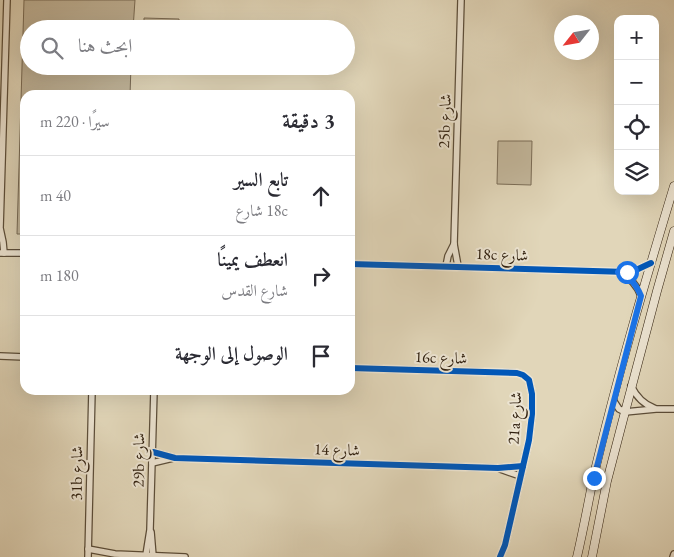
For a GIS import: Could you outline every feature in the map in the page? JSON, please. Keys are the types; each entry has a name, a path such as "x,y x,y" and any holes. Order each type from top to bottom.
{"main road":[{"path":"577,557 613,400 641,296 674,186"},
{"path":"592,557 607,481 656,291 674,231"}],"street":[{"path":"7,0 0,228 3,242 2,253 20,253"},
{"name":"25b شارع","path":"458,266 454,244 462,0"},
{"name":"25b شارع","path":"446,266 454,244"},
{"name":"18c شارع","path":"355,264 618,272 636,270 651,263"},
{"path":"618,272 633,281 641,296"},
{"path":"0,357 20,356"},
{"name":"16c شارع","path":"355,368 517,373 529,380"},
{"name":"21a شارع","path":"500,557 505,545 529,440 532,394 529,380"},
{"path":"631,386 643,402 656,409"},
{"name":"31b شارع","path":"88,557 92,395"},
{"name":"29b شارع","path":"146,555 150,530 154,395"},
{"path":"613,400 625,412 674,409"},
{"name":"شارع 14","path":"153,452 175,458"},
{"name":"شارع 14","path":"152,462 175,458 498,468 523,466"},
{"name":"شارع 14","path":"498,468 520,476"},
{"name":"29b شارع","path":"150,530 153,542 153,556"},
{"name":"21a شارع","path":"505,545 506,557"},
{"path":"88,549 115,554 185,557"},
{"path":"106,557 115,554"}],"shaded area":[{"path":"24,0 135,0 134,20 23,20"},
{"path":"144,18 179,19 179,20 144,20"},
{"path":"22,75 131,75 130,90 21,90"},
{"path":"20,134 20,234 17,234"},
{"path":"498,141 532,141 531,185 497,184"}],"cycle path":[{"path":"355,264 627,272 651,263"},
{"path":"355,368 517,373 529,380 532,394 529,440 505,545 500,557"},
{"path":"153,452 175,458 498,468 523,466"}],"route":[{"path":"594,478 641,296 633,281 618,272 627,272"}]}
